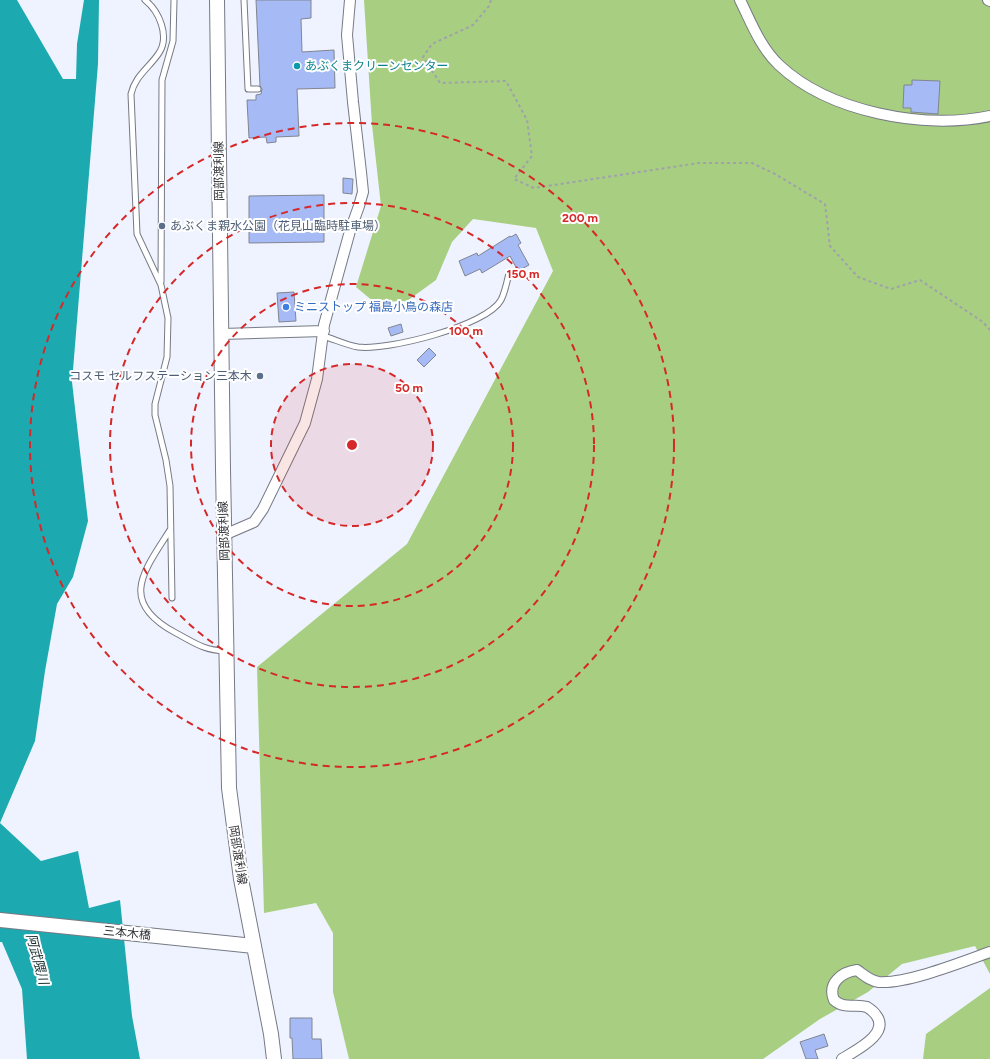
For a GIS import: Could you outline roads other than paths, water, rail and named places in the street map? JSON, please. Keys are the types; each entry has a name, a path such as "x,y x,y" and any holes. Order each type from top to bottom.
{"main road":[{"name":"岡部渡利線","path":"217,0 229,788 235,841 271,1034 274,1059"},
{"name":"三本木橋","path":"0,920 254,946"}],"street":[{"path":"224,535 254,522 263,509 284,469 305,423 317,379 323,333 363,192 347,35 350,0"},
{"path":"740,0 761,43 778,64 800,83 827,96 859,108 897,118 939,122 990,116"},
{"path":"222,334 323,333"},
{"path":"842,1059 874,1038 879,1029 880,1023 878,1017 867,1007 845,1006 834,1000 832,989 834,983 842,974 857,970 869,979 878,982 887,981 921,975 990,952"}],"lane":[{"path":"144,0 156,12 159,18 162,25 163,40 160,51 138,77 133,85 131,94 137,234 161,285"},
{"path":"172,598 170,486 166,460 155,415 155,404 167,357 168,318 161,285 162,80 173,41 174,0"},
{"path":"244,0 248,89 258,89"},
{"path":"323,333 358,346 372,347 409,341 467,324 488,314 501,300 509,273"},
{"path":"170,529 146,566 141,580 140,593 143,603 151,616 170,630 208,650 228,651"}],"water":[{"path":"0,0 17,0 63,79 76,79 77,44 84,0 99,0 98,64 72,382 88,521 73,577 57,604 45,671 35,741 0,823"},
{"name":"阿武隈川","path":"0,823 41,861 78,851 89,908 120,900 132,1016 140,1059 27,1059 22,989 2,942 0,942"}],"place":[{"name":"あぶくまクリーンセンター","path":"297,66"},
{"name":"あぶくま親水公園（花見山臨時駐車場）","path":"162,226"},
{"name":"ミニストップ 福島小鳥の森店","path":"286,307"},
{"name":"コスモ セルフステーション三本木","path":"260,376"}]}
